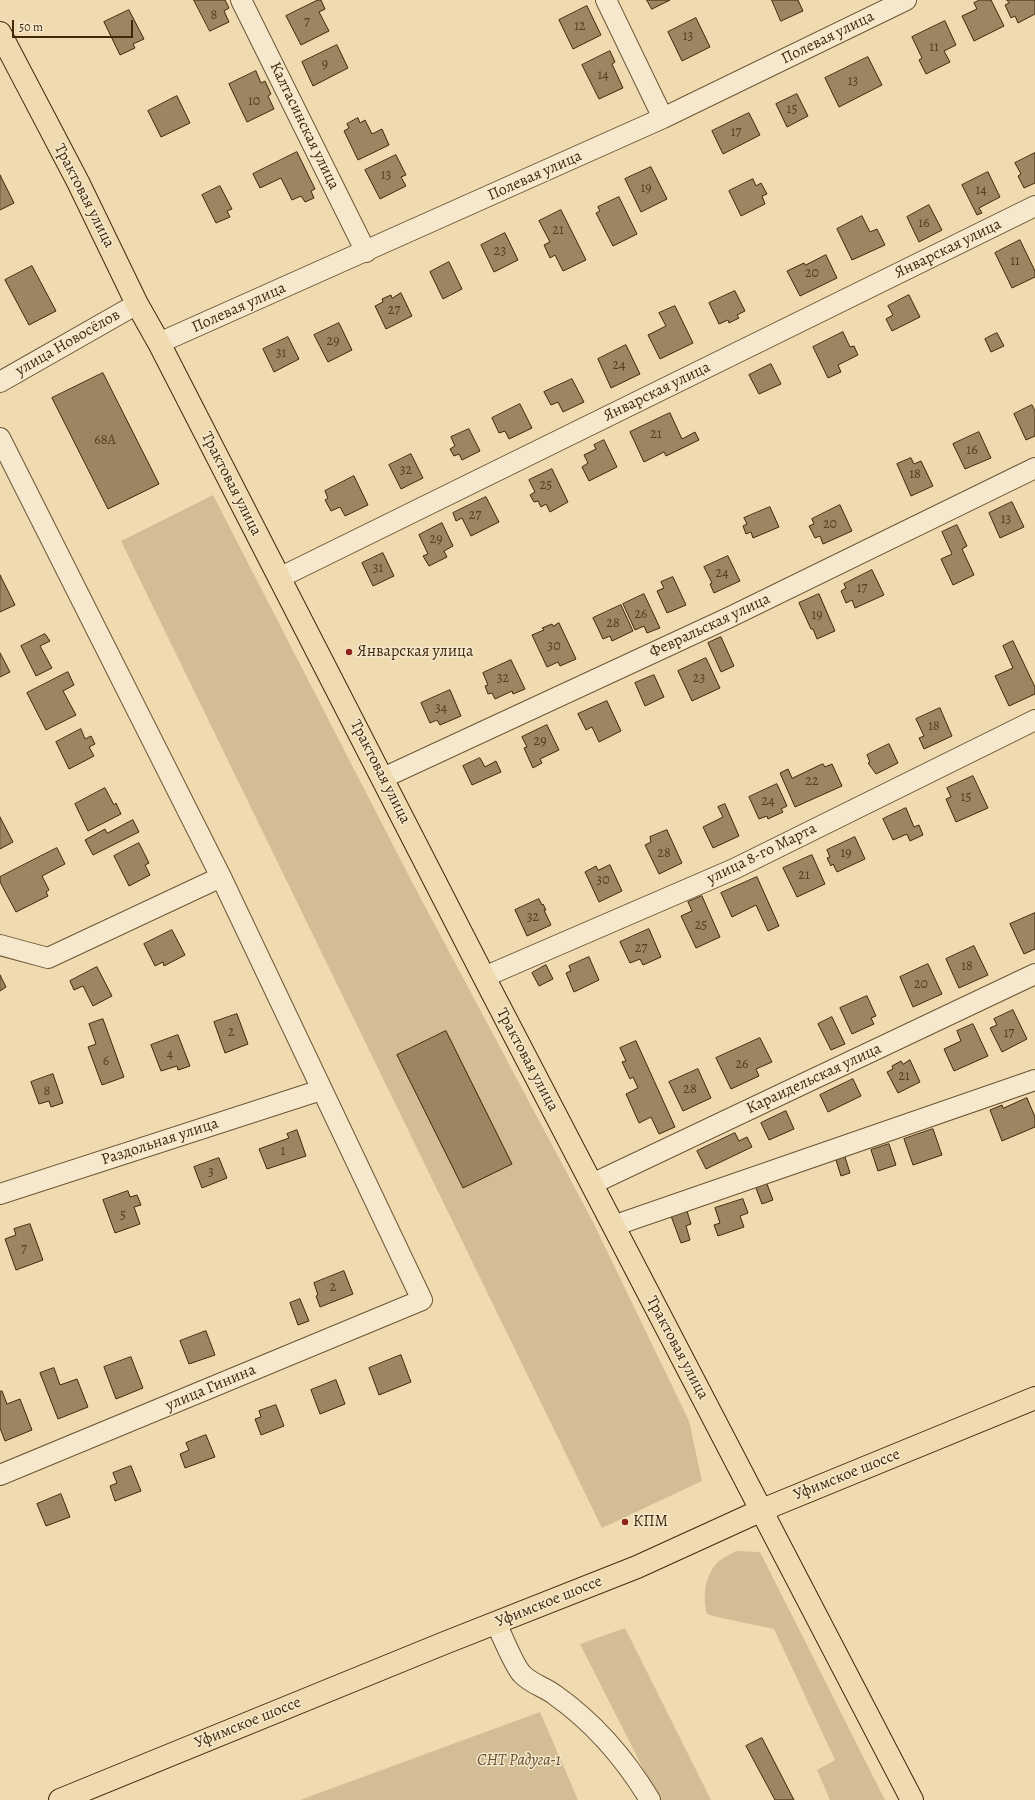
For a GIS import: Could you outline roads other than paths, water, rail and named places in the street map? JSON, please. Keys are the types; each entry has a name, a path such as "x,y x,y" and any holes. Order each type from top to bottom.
{"main road":[{"name":"Трактовая улица","path":"0,33 78,182 137,304 159,343 383,778 484,978 912,1800"},
{"name":"Уфимское шоссе","path":"60,1800 637,1567 762,1510 1035,1398"}],"street":[{"name":"Калтасинская улица","path":"241,0 366,252"},
{"path":"606,0 663,118"},
{"name":"Полевая улица","path":"159,343 366,252 663,118 906,0"},
{"name":"Январская улица","path":"279,578 1035,206"},
{"name":"улица Новосёлов","path":"0,382 137,304"},
{"path":"0,438 221,877 321,1090"},
{"name":"Февральская улица","path":"383,778 728,618 1035,468"},
{"name":"улица 8-го Марта","path":"484,978 734,869 1035,720"},
{"path":"0,945 48,958 221,877"},
{"name":"Караидельская улица","path":"592,1184 1035,974"},
{"path":"613,1226 1035,1080"},
{"name":"Раздольная улица","path":"0,1194 321,1090"},
{"name":"улица Гинина","path":"0,1475 422,1300 321,1090"},
{"path":"496,1623 520,1673 529,1681 555,1694 599,1732 643,1788 650,1800"}],"place":[{"name":"Январская улица","path":"349,652"},
{"name":"КПМ","path":"625,1522"}],"park label":[{"name":"СНТ Радуга-1","path":"519,1761"}]}
